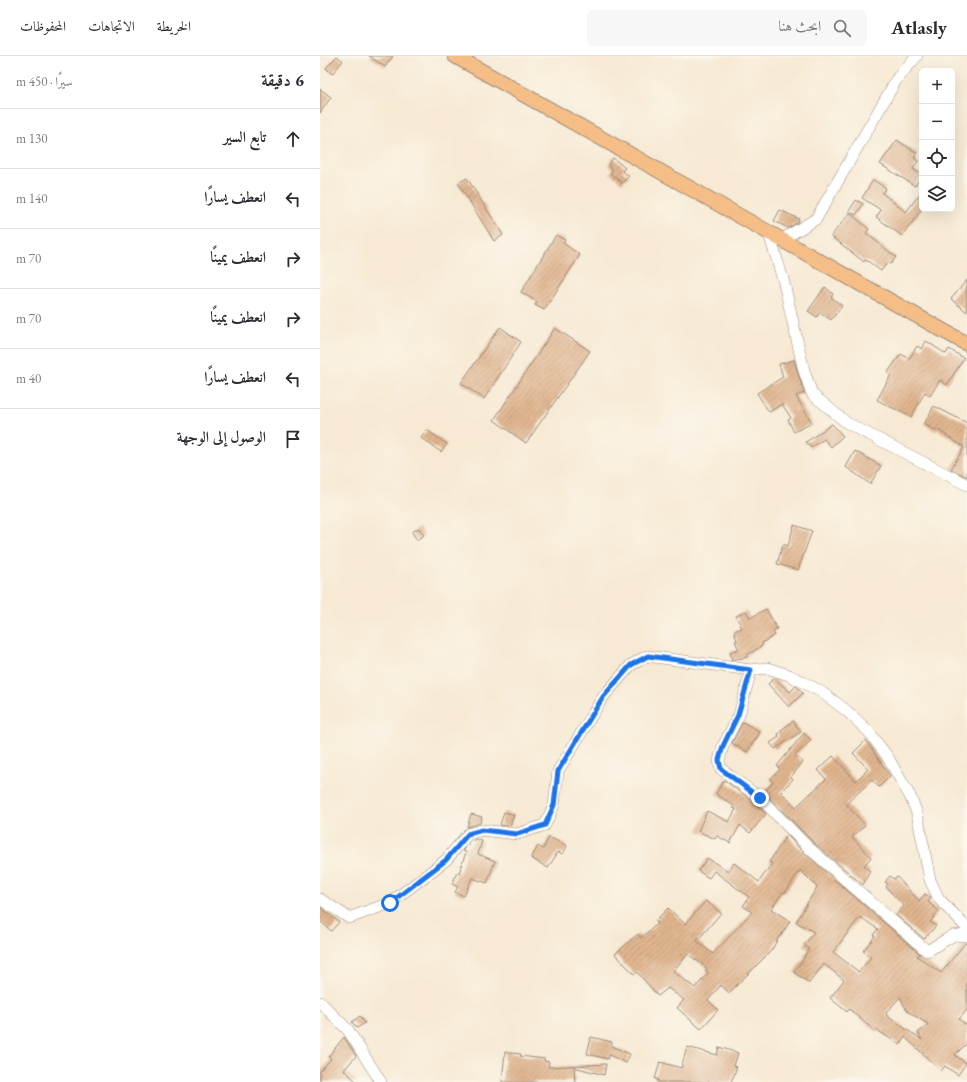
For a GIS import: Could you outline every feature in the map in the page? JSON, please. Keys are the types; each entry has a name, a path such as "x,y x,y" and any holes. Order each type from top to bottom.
{"main road":[{"path":"455,56 768,230 967,344"}],"street":[{"path":"783,239 816,219 898,77 916,56"},
{"path":"768,230 784,283 804,371 812,394 847,423 967,485"},
{"path":"320,899 349,918 390,903 446,860 468,834 482,830 517,834 545,825 554,805 558,771 603,697 631,665 648,656 751,670 766,668 774,670 789,675 820,691 847,711 869,732 887,756 910,796 917,813 930,880 939,899 967,928"},
{"path":"751,670 738,715 723,746 719,760 721,769 760,798 808,848 927,951 954,935 967,936"},
{"path":"320,1002 348,1030 381,1082"}],"building":[{"path":"337,56 343,61 332,74 326,68"},
{"path":"369,56 393,56 385,67"},
{"path":"320,89 331,97 320,113"},
{"path":"897,140 917,153 914,158 918,161 913,169 919,173 919,180 915,186 880,164"},
{"path":"613,158 625,168 622,171 629,176 622,183 610,173 613,170 608,165"},
{"path":"467,178 503,235 494,241 458,183"},
{"path":"873,180 886,188 882,193 906,212 919,195 920,212 902,236 876,217 881,210 862,198"},
{"path":"856,200 863,204 856,215 849,211"},
{"path":"780,210 799,219 798,222 788,228 774,221"},
{"path":"850,213 869,229 866,233 896,257 891,264 888,262 881,271 869,262 865,260 864,262 831,236"},
{"path":"556,235 565,240 563,243 580,255 544,310 535,305 537,302 521,292"},
{"path":"967,280 967,312 951,299"},
{"path":"825,287 833,294 831,297 842,306 831,320 820,312 817,317 808,311"},
{"path":"500,327 521,342 484,399 461,383"},
{"path":"555,328 590,351 526,443 494,420"},
{"path":"926,341 946,354 949,349 964,358 947,385 940,380 930,396 925,392 911,417 877,400 891,375 888,372 901,354 909,359 917,346 922,349"},
{"path":"794,360 804,393 796,396 812,423 794,432 788,420 791,418 782,404 769,412 757,393 783,377 779,364"},
{"path":"934,406 967,423 967,477 951,469 964,447 937,429 936,431 924,424"},
{"path":"832,424 843,436 831,447 824,439 811,448 806,442"},
{"path":"427,430 447,444 441,452 421,438"},
{"path":"855,451 881,466 870,484 846,467"},
{"path":"794,525 812,531 798,570 777,564 783,544 788,546"},
{"path":"419,528 424,535 417,540 412,532"},
{"path":"766,609 777,629 773,631 775,635 762,643 763,645 747,655 747,657 732,660 730,652 739,649 735,642 737,641 734,631 742,628 736,616 746,611 750,618"},
{"path":"774,678 790,692 796,686 803,693 789,707 768,684"},
{"path":"793,721 801,732 775,749 770,743 779,737 778,734 782,732 781,730"},
{"path":"743,722 760,732 747,752 732,743"},
{"path":"804,733 811,740 795,756 803,762 791,777 793,779 781,792 796,807 826,779 818,770 833,756 856,781 868,769 853,753 866,740 890,776 879,787 872,780 846,804 865,825 852,837 871,857 864,866 870,871 863,885 814,843 764,792 773,782 770,779 780,769 777,766"},
{"path":"724,780 755,803 766,814 750,833 740,825 730,843 717,836 715,839 698,831 707,811 729,822 736,809 716,794"},
{"path":"504,812 514,815 510,826 500,825"},
{"path":"471,814 482,817 480,823 467,827"},
{"path":"787,835 804,853 920,954 917,956 941,973 965,943 967,943 967,1010 959,1019 967,1026 967,1043 955,1055 966,1063 958,1075 945,1066 941,1071 905,1037 900,1045 877,1030 876,1032 849,1009 847,1012 830,998 844,980 824,964 809,983 794,972 809,949 804,945 814,932 796,922 817,887 800,870 785,893 783,892 771,909 790,921 781,936 780,935 771,951 729,993 721,985 708,1000 718,1010 701,1029 677,1008 684,1000 668,988 658,996 637,972 634,974 615,954 638,934 641,938 658,923 655,921 668,908 685,924 706,901 721,913 697,941 713,954 752,912 743,906 749,897 714,871 709,878 698,871 707,858 728,871 734,863 759,882 772,863 769,862","holes":["860,917 878,929 873,935 875,936 863,951 871,957 859,972 833,952","688,954 707,968 706,970 708,973 695,988 673,971","900,997 907,1011 928,1024 918,1033 922,1040 887,1016 886,1013"]},
{"path":"549,837 567,846 563,854 558,852 548,868 531,858 538,846 543,849"},
{"path":"475,839 482,841 478,854 495,861 487,883 472,878 464,896 455,892 458,887 452,884 457,872 459,873 466,852 463,851"},
{"path":"890,876 894,879 897,877 919,901 925,894 931,898 928,902 939,911 930,922 936,926 924,939 896,915 904,906 886,887 888,884 885,882"},
{"path":"320,907 339,922 331,931 320,921"},
{"path":"360,1016 365,1023 357,1028 352,1022"},
{"path":"344,1037 356,1056 344,1070 357,1082 320,1082 320,1071 331,1059 328,1057"},
{"path":"591,1037 612,1042 611,1046 630,1054 626,1063 609,1055 608,1059 587,1054"},
{"path":"687,1047 717,1055 719,1047 738,1053 734,1066 737,1067 731,1082 657,1082 658,1079 655,1079 660,1062 681,1068"},
{"path":"505,1052 521,1054 520,1056 545,1059 544,1061 549,1062 548,1067 606,1064 604,1075 574,1067 575,1082 502,1082"}],"route":[{"path":"390,903 446,860 468,834 482,830 517,834 545,825 554,805 558,771 603,697 631,665 648,656 751,670 738,715 723,746 719,760 721,769 760,798"}]}
